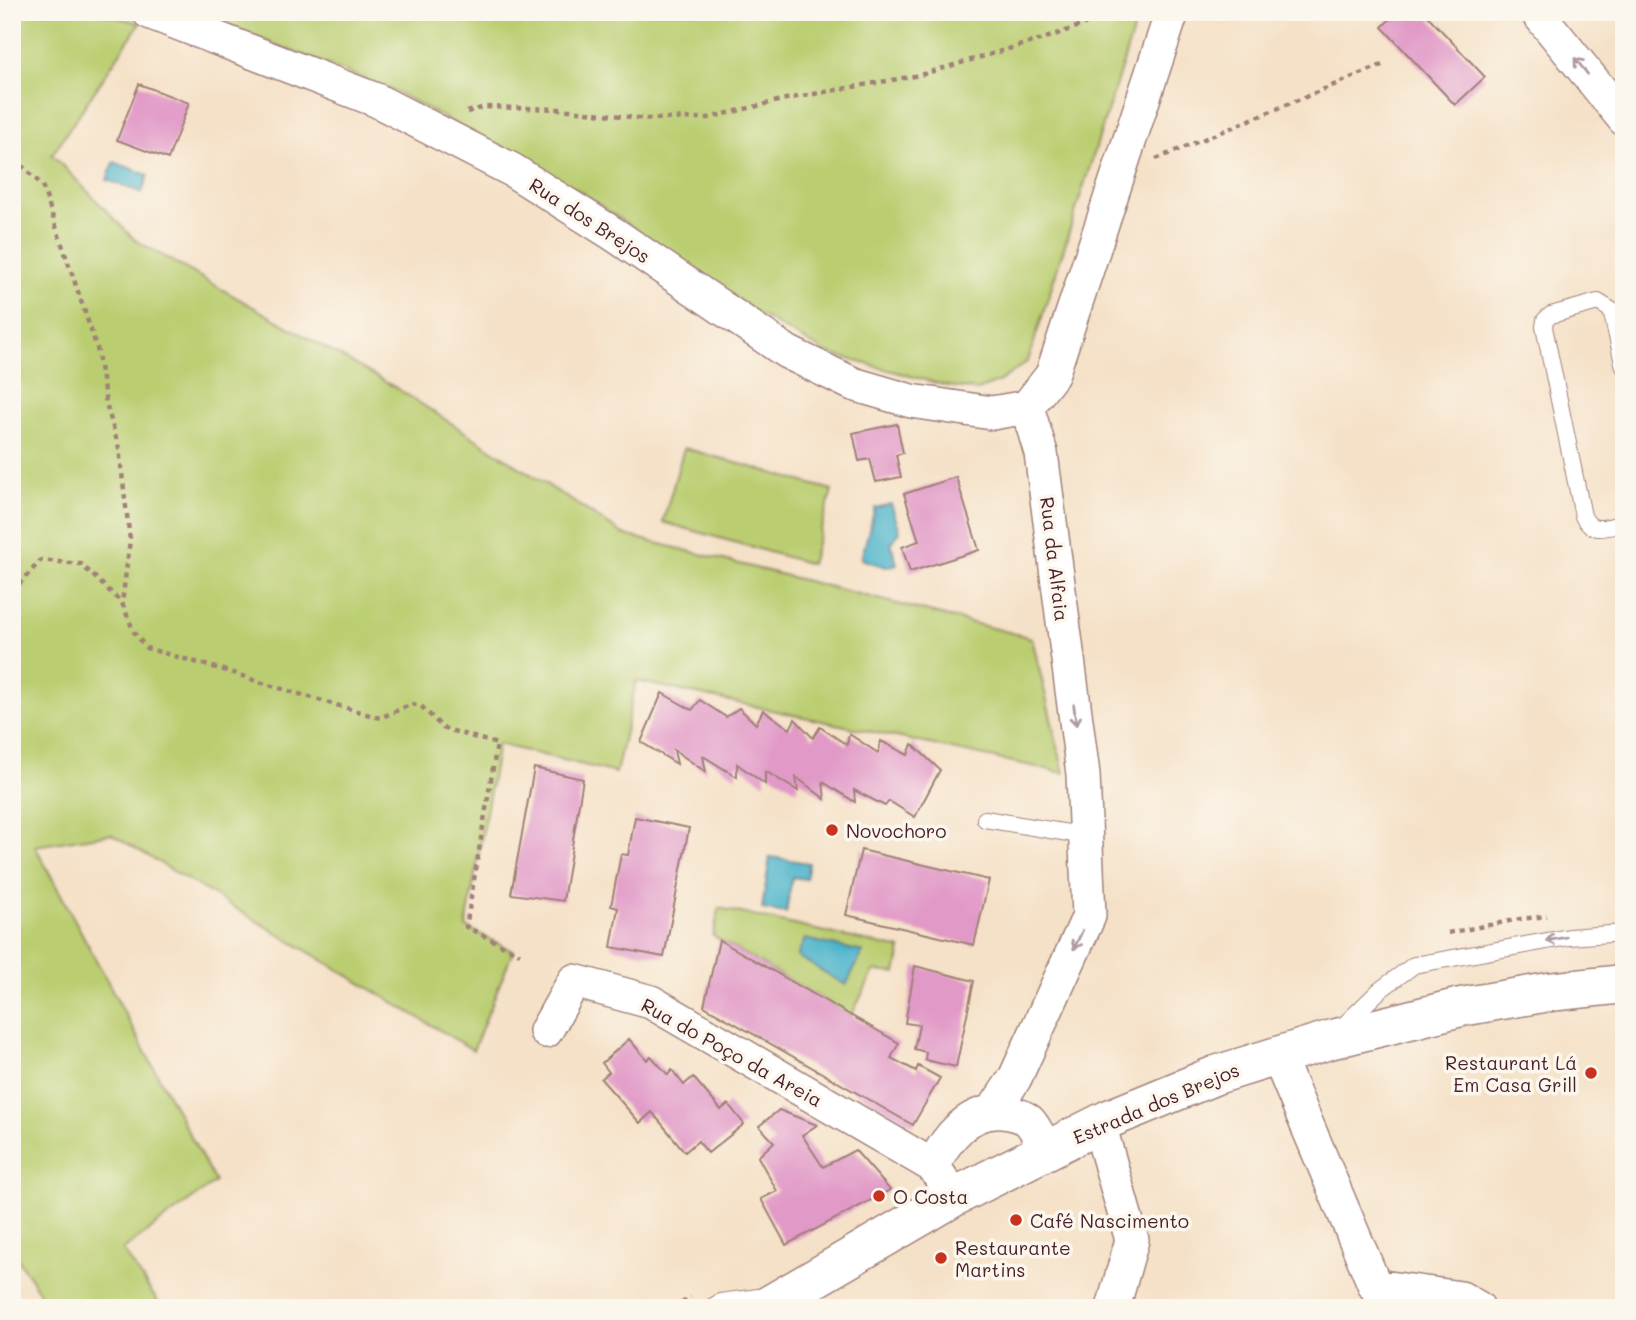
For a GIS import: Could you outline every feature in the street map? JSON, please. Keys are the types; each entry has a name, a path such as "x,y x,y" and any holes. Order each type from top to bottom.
{"main road":[{"name":"Estrada dos Brejos","path":"801,1291 954,1198 1099,1124 1216,1074 1328,1040 1461,1007 1549,992 1624,984"}],"street":[{"name":"Rua dos Brejos","path":"149,12 376,100 512,170 615,235 787,352 853,384 911,401 992,413 1027,407"},
{"path":"1027,407 1052,375 1172,12"},
{"path":"1537,12 1624,119"},
{"name":"Rua da Alfaia","path":"993,1111 1015,1079 1089,916 1083,774 1041,453 1027,407"},
{"name":"Rua do Poço da Areia","path":"546,1031 574,981 651,1002 933,1166"},
{"path":"1278,1056 1375,1286 1461,1298 1478,1308"},
{"path":"954,1198 933,1166 940,1151 964,1123 993,1111 1014,1114 1029,1121 1046,1150"},
{"path":"1099,1124 1132,1240 1112,1308"}],"lane":[{"path":"1624,367 1611,310 1605,304 1598,302 1551,315 1545,320 1544,327 1583,516 1587,525 1595,529 1624,523"},
{"path":"985,819 1086,836"},
{"path":"1328,1040 1380,990 1414,965 1569,937 1624,933"},
{"path":"710,1308 719,1302 801,1291"}],"path":[{"path":"422,124 485,107 561,109 647,119 708,118 786,99 920,75 1049,37 1093,21 1104,12"},
{"path":"1116,175 1382,65"},
{"path":"12,162 19,163 42,185 97,348 106,403 120,448 130,540 122,603"},
{"path":"12,592 41,560 81,564 122,603 134,632 146,648 380,718 412,704 421,706 443,728 497,744 466,927 520,954"}],"green space":[{"path":"12,12 95,12 140,23 52,155 135,240 398,389 625,535 1032,638 1064,773 636,681 616,773 498,744 466,927 513,951 473,1050 111,834 35,846 215,1182 123,1250 162,1308 50,1308 12,1251"},
{"path":"193,12 1139,12 1028,361 1000,381 978,390 947,386 827,353 760,315 578,190 394,91"},
{"path":"684,448 832,490 811,564 663,522"},
{"path":"719,908 901,949 896,973 874,971 851,1016 713,936"}],"water":[{"path":"114,162 148,175 142,193 107,180"},
{"path":"891,504 900,531 891,544 897,564 886,567 861,559 875,508"},
{"path":"770,857 809,863 806,879 792,877 786,913 762,909"},
{"path":"805,939 863,952 846,985 797,956"}],"building":[{"path":"1397,12 1424,12 1485,77 1455,105 1382,27"},
{"path":"139,84 189,103 168,159 117,140"},
{"path":"897,424 903,453 896,455 901,477 876,482 870,459 859,461 853,433"},
{"path":"956,477 979,550 910,572 902,547 919,541 904,494"},
{"path":"662,693 692,710 700,700 726,717 739,708 756,724 763,710 790,729 795,719 813,738 820,727 847,745 849,734 878,753 881,741 908,755 912,744 940,770 915,817 889,801 885,806 854,790 855,802 823,782 825,799 796,777 798,791 765,771 765,784 737,764 737,777 703,756 706,772 674,750 677,764 641,742"},
{"path":"534,768 583,779 563,901 511,894"},
{"path":"635,817 689,828 664,957 611,947 618,908 611,906 621,854 628,855"},
{"path":"861,850 989,880 974,945 846,915"},
{"path":"719,940 899,1043 891,1058 916,1071 918,1066 940,1078 913,1125 704,1006"},
{"path":"915,966 974,981 956,1067 925,1060 926,1052 914,1049 919,1025 905,1023"},
{"path":"629,1039 647,1060 651,1056 668,1075 672,1070 684,1085 693,1077 721,1110 728,1104 744,1124 708,1153 698,1141 685,1152 652,1112 640,1123 601,1079 609,1072 602,1063"},
{"path":"779,1110 817,1125 802,1135 823,1167 855,1150 890,1190 786,1245 761,1199 777,1191 758,1157 774,1142 759,1126"}],"place":[{"name":"Novochoro","path":"832,830"},
{"name":"Restaurant Lá Em Casa Grill","path":"1591,1073"},
{"name":"O Costa","path":"879,1196"},
{"name":"Café Nascimento","path":"1016,1220"},
{"name":"Restaurante Martins","path":"941,1258"}]}
